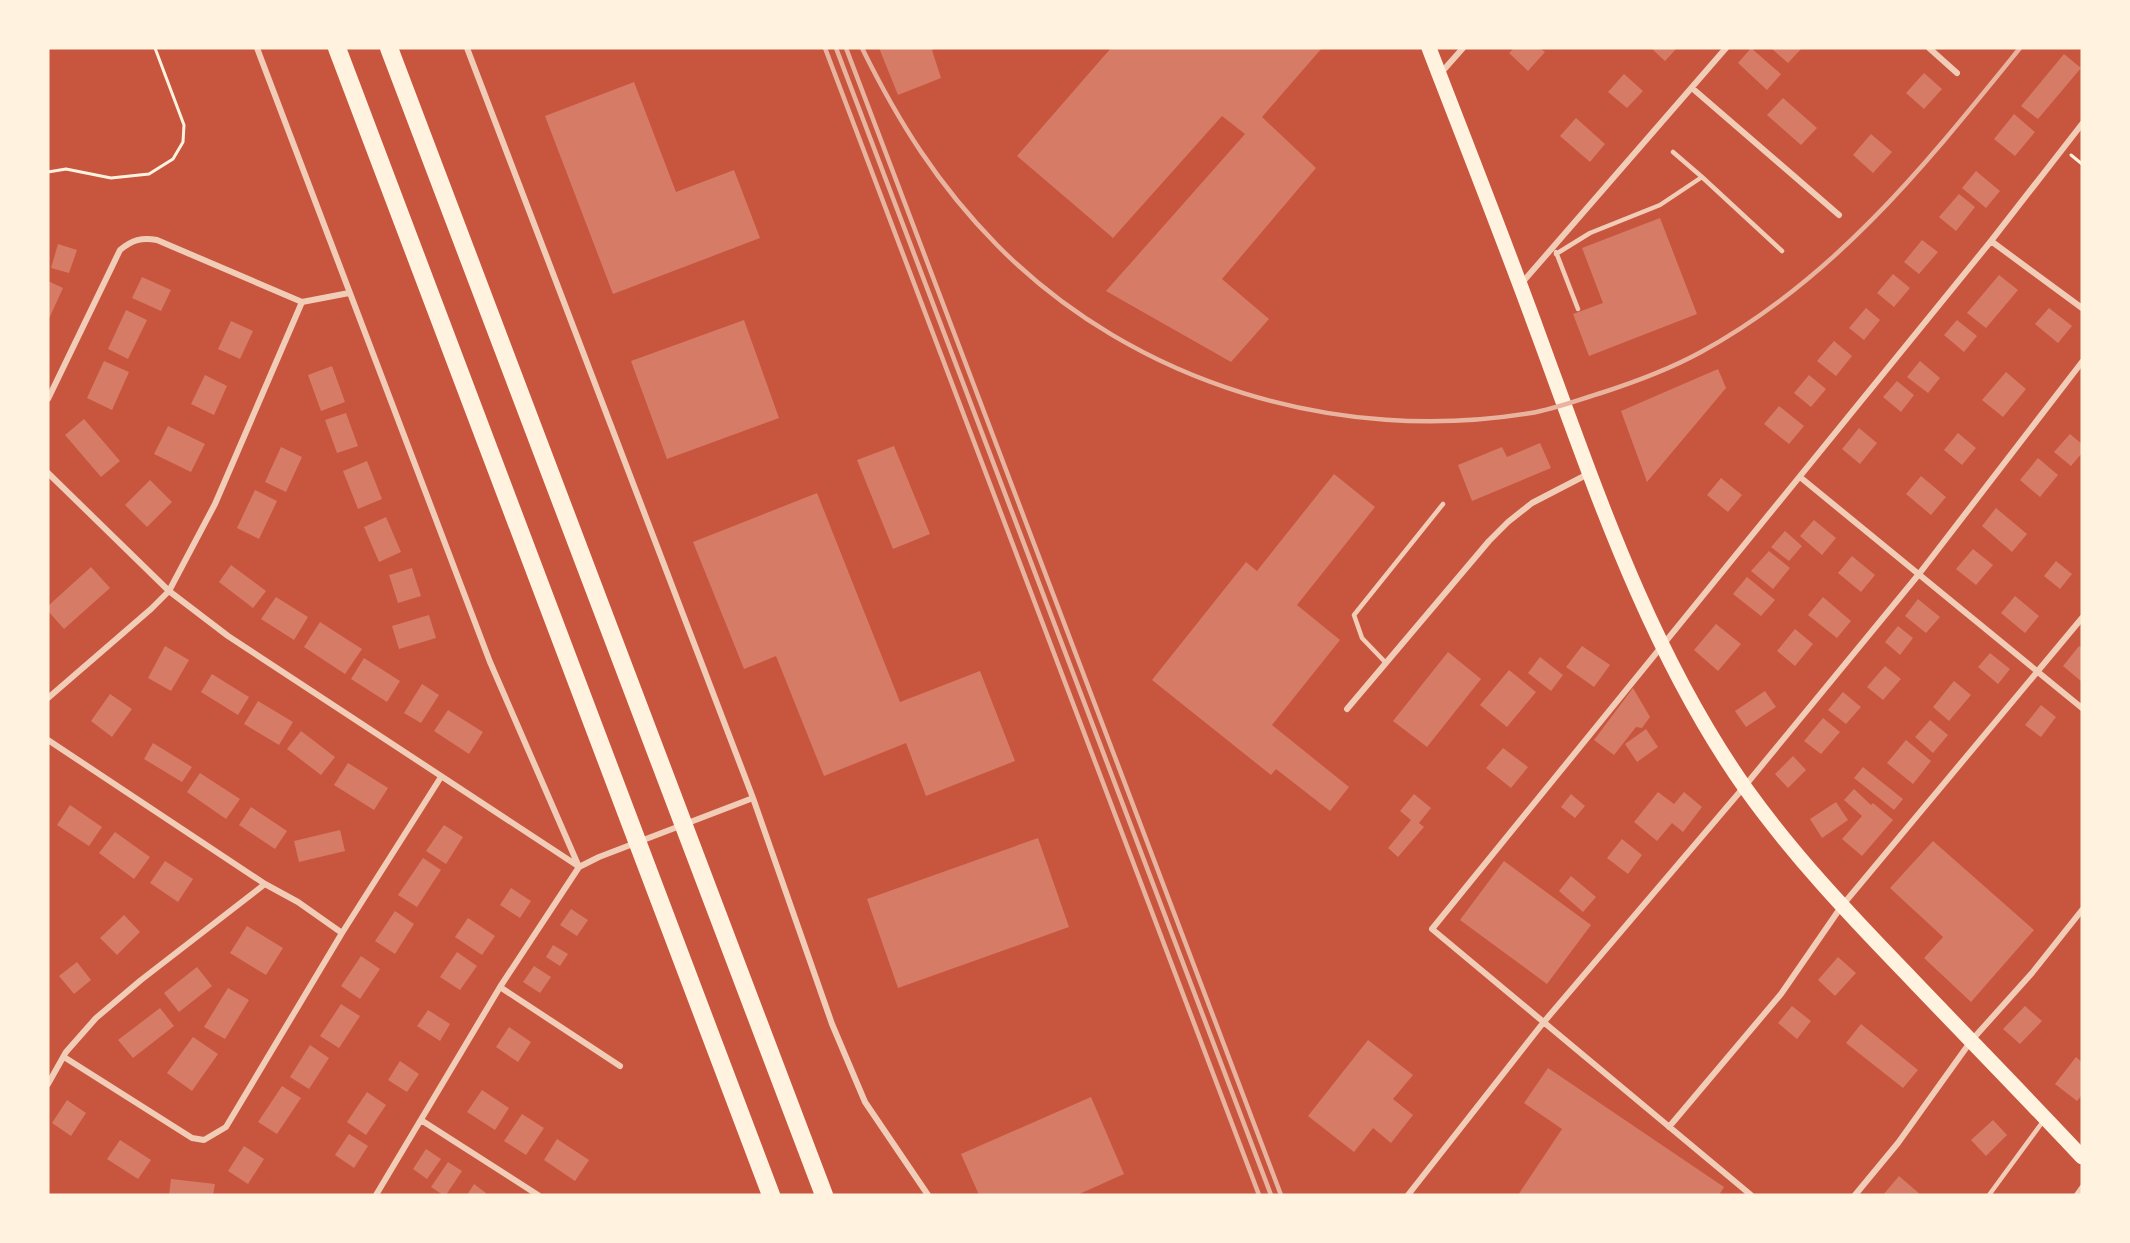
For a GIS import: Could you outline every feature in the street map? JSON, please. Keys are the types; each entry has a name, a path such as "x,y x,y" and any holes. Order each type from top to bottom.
{"highway":[{"path":"337,48 771,1195"},
{"path":"389,48 824,1195"}],"main road":[{"path":"1429,48 1521,284 1589,474 1654,630 1694,706 1744,787 1801,862 1841,907 2082,1157"}],"street":[{"path":"257,48 490,662 579,867"},
{"path":"467,48 753,798 832,1024 866,1102 928,1195"},
{"path":"1439,75 1463,48"},
{"path":"1521,284 1726,48"},
{"path":"1929,48 1957,73"},
{"path":"1692,88 1839,215"},
{"path":"1751,1195 1432,929 1991,241 2082,124"},
{"path":"48,399 120,250 136,240 146,237 158,240 302,302 349,293"},
{"path":"1991,241 2082,308"},
{"path":"48,698 169,591 214,504 302,302"},
{"path":"1408,1195 1543,1023 1744,787 1919,574 2082,362"},
{"path":"48,473 169,591 228,636 579,867"},
{"path":"1347,709 1508,522 1532,503 1589,474"},
{"path":"1800,477 2082,708"},
{"path":"1669,1127 1780,994 1841,907 2082,618"},
{"path":"48,740 342,933"},
{"path":"64,1057 192,1138 204,1140 226,1127 342,933 441,777"},
{"path":"376,1195 500,987 579,867 599,857 753,798"},
{"path":"48,1084 79,1036 96,1018 141,980 265,884"},
{"path":"1855,1195 1898,1143 1971,1041 2032,973 2082,910"},
{"path":"500,987 620,1066"},
{"path":"421,1120 538,1195"},
{"path":"2077,1195 2082,1188"}],"lane":[{"path":"1673,152 1782,251"},
{"path":"1556,254 1590,233 1660,205 1702,177"},
{"path":"1554,247 1578,309"},
{"path":"1386,663 1362,638 1354,615 1443,504"},
{"path":"1989,1195 2045,1118"}],"path":[{"path":"48,172 66,169 111,178 149,174 172,159 183,142 184,125 155,48"},
{"path":"2071,154 2082,164"}],"building":[{"path":"879,48 937,48 932,50 941,78 898,95"},
{"path":"1111,48 1322,48 1262,117 1316,168 1222,279 1269,319 1231,362 1106,291 1245,134 1222,116 1113,238 1017,156"},
{"path":"1514,48 1540,48 1545,52 1528,71 1509,53"},
{"path":"1651,48 1677,48 1665,61"},
{"path":"1751,48 1781,74 1767,90 1738,63"},
{"path":"1771,48 1802,48 1788,63"},
{"path":"2064,54 2081,68 2038,119 2021,106"},
{"path":"1924,73 1942,89 1924,109 1906,93"},
{"path":"1624,74 1643,91 1627,108 1608,92"},
{"path":"634,82 676,192 734,170 760,238 613,294 545,116"},
{"path":"1783,98 1817,128 1801,145 1767,115"},
{"path":"2014,114 2035,132 2015,156 1994,139"},
{"path":"1576,118 1605,144 1590,162 1560,136"},
{"path":"1871,134 1892,152 1873,173 1853,155"},
{"path":"1976,171 2000,191 1986,208 1962,188"},
{"path":"1959,194 1975,207 1956,231 1939,217"},
{"path":"1660,218 1697,314 1589,356 1573,314 1603,303 1582,248"},
{"path":"1922,240 1938,252 1919,274 1904,262"},
{"path":"58,244 77,250 69,273 51,268"},
{"path":"1893,274 1910,288 1894,307 1877,293"},
{"path":"1999,275 2018,290 1986,328 1967,313"},
{"path":"142,277 171,290 161,311 132,298"},
{"path":"48,281 63,288 48,321"},
{"path":"1866,308 1880,320 1864,340 1849,328"},
{"path":"2049,308 2072,326 2058,343 2035,324"},
{"path":"126,310 147,320 128,359 108,349"},
{"path":"744,320 779,418 667,459 631,361"},
{"path":"1957,320 1977,336 1964,352 1944,335"},
{"path":"231,321 253,331 240,359 218,349"},
{"path":"1834,341 1852,356 1836,376 1817,361"},
{"path":"104,361 129,372 112,410 87,398"},
{"path":"1920,361 1940,378 1928,393 1907,377"},
{"path":"332,366 345,402 321,411 308,375"},
{"path":"1718,369 1726,388 1647,482 1621,411"},
{"path":"2006,372 2026,389 2003,417 1982,400"},
{"path":"205,375 227,386 214,415 191,404"},
{"path":"1809,375 1826,389 1811,407 1794,393"},
{"path":"1897,381 1914,395 1901,412 1883,397"},
{"path":"1779,406 1804,426 1789,444 1764,424"},
{"path":"346,413 358,446 337,453 325,420"},
{"path":"84,419 120,461 101,477 65,435"},
{"path":"168,426 205,444 191,472 154,454"},
{"path":"1859,428 1877,443 1860,464 1842,449"},
{"path":"1958,433 1976,448 1962,465 1944,450"},
{"path":"2070,434 2082,444 2082,453 2071,466 2054,452"},
{"path":"1540,443 1551,468 1472,501 1458,465 1502,447 1507,457"},
{"path":"894,446 930,534 893,549 857,460"},
{"path":"281,447 302,457 286,492 265,482"},
{"path":"2038,458 2058,475 2040,497 2020,480"},
{"path":"367,461 382,499 358,509 343,471"},
{"path":"1334,474 1375,507 1297,605 1340,640 1272,725 1349,787 1330,811 1276,769 1271,775 1152,680 1246,562 1257,571"},
{"path":"1921,476 1946,497 1931,515 1906,494"},
{"path":"1721,478 1742,495 1728,512 1707,495"},
{"path":"150,480 172,502 147,527 125,505"},
{"path":"255,490 277,501 259,539 237,528"},
{"path":"817,493 900,702 980,671 1015,761 926,796 906,743 824,776 776,656 744,669 693,542"},
{"path":"1996,508 2027,534 2012,552 1982,526"},
{"path":"386,517 401,552 379,562 364,527"},
{"path":"1814,520 1836,538 1822,555 1800,536"},
{"path":"1785,531 1802,546 1789,561 1771,547"},
{"path":"1973,549 1993,565 1976,585 1956,569"},
{"path":"1769,551 1790,568 1773,589 1751,571"},
{"path":"1852,556 1875,575 1861,592 1838,573"},
{"path":"2056,561 2072,574 2060,589 2044,576"},
{"path":"231,565 266,591 253,608 219,582"},
{"path":"91,567 110,588 64,629 48,611 48,606"},
{"path":"412,568 421,596 398,603 389,575"},
{"path":"1747,577 1775,600 1761,616 1733,594"},
{"path":"2015,596 2039,616 2025,633 2001,613"},
{"path":"276,597 308,617 294,640 261,619"},
{"path":"1823,597 1851,621 1837,638 1808,615"},
{"path":"1918,599 1940,617 1926,633 1905,616"},
{"path":"429,615 436,638 399,649 392,626"},
{"path":"320,622 362,649 345,674 304,647"},
{"path":"1716,624 1741,644 1718,671 1694,650"},
{"path":"1898,626 1913,638 1900,655 1885,642"},
{"path":"1795,629 1813,644 1795,666 1777,651"},
{"path":"165,646 189,660 171,691 148,678"},
{"path":"1582,646 1610,665 1594,687 1566,667"},
{"path":"2079,646 2082,648 2082,682 2063,666"},
{"path":"1448,652 1481,679 1427,747 1393,721"},
{"path":"1990,653 2010,669 1998,684 1978,667"},
{"path":"1540,657 1563,675 1551,691 1528,673"},
{"path":"364,658 400,681 387,702 351,679"},
{"path":"1885,666 1901,679 1883,700 1867,687"},
{"path":"1509,670 1536,692 1507,727 1480,705"},
{"path":"212,674 249,697 238,715 201,692"},
{"path":"1954,681 1971,695 1949,721 1933,707"},
{"path":"422,684 439,695 421,723 404,713"},
{"path":"1633,688 1650,717 1642,728 1636,727 1614,755 1594,740"},
{"path":"1765,691 1776,707 1746,727 1735,711"},
{"path":"1843,692 1861,707 1846,724 1828,710"},
{"path":"110,694 132,709 112,737 91,721"},
{"path":"258,701 293,722 279,745 244,724"},
{"path":"2041,705 2056,717 2041,737 2025,725"},
{"path":"448,710 483,732 469,754 434,731"},
{"path":"1823,718 1840,732 1821,754 1804,741"},
{"path":"1930,720 1948,735 1933,753 1915,737"},
{"path":"1646,729 1658,747 1637,762 1625,744"},
{"path":"301,731 335,757 321,775 287,749"},
{"path":"1906,740 1931,761 1913,784 1887,763"},
{"path":"153,743 192,767 182,782 144,759"},
{"path":"1503,748 1528,767 1511,788 1486,768"},
{"path":"1793,756 1806,770 1788,788 1775,774"},
{"path":"348,763 388,788 374,810 334,785"},
{"path":"1863,767 1903,799 1894,810 1854,778"},
{"path":"200,773 240,799 226,819 187,792"},
{"path":"1854,789 1871,805 1873,803 1893,820 1862,856 1842,839 1862,816 1844,800"},
{"path":"1658,792 1674,804 1684,792 1702,807 1683,832 1672,823 1657,841 1634,822"},
{"path":"1414,794 1431,808 1419,823 1424,827 1398,857 1388,848 1411,820 1400,811"},
{"path":"1571,794 1585,806 1575,818 1561,807"},
{"path":"1836,802 1848,820 1822,838 1810,819"},
{"path":"70,805 102,827 89,846 57,825"},
{"path":"251,807 287,831 275,849 239,825"},
{"path":"444,825 463,837 446,864 426,851"},
{"path":"340,830 345,851 299,862 294,841"},
{"path":"115,832 150,857 134,879 99,853"},
{"path":"1038,838 1069,927 898,988 867,899"},
{"path":"1622,839 1642,855 1628,874 1607,858"},
{"path":"1933,841 2034,930 1971,1002 1924,958 1943,937 1890,888"},
{"path":"423,858 441,870 417,907 398,895"},
{"path":"165,861 193,879 178,902 150,883"},
{"path":"1504,861 1591,925 1547,984 1460,920"},
{"path":"1571,876 1596,897 1583,912 1559,891"},
{"path":"511,888 531,901 520,918 500,905"},
{"path":"571,909 588,920 577,936 560,925"},
{"path":"395,911 414,924 395,954 375,941"},
{"path":"124,915 140,932 117,955 100,938"},
{"path":"468,918 495,936 482,955 455,937"},
{"path":"247,926 283,948 266,975 230,953"},
{"path":"553,945 568,954 560,966 546,957"},
{"path":"457,952 477,966 460,990 440,977"},
{"path":"361,956 380,969 360,999 341,986"},
{"path":"1838,957 1856,973 1835,996 1818,980"},
{"path":"77,962 91,980 74,994 59,976"},
{"path":"534,966 551,977 540,993 523,982"},
{"path":"197,967 212,986 179,1012 164,993"},
{"path":"228,988 249,1000 225,1039 204,1027"},
{"path":"341,1004 360,1016 339,1048 320,1036"},
{"path":"1792,1006 1811,1021 1797,1039 1778,1023"},
{"path":"2025,1006 2042,1021 2020,1044 2003,1029"},
{"path":"160,1008 174,1026 133,1058 118,1040"},
{"path":"428,1010 450,1024 440,1041 417,1026"},
{"path":"1861,1024 1918,1070 1903,1088 1846,1043"},
{"path":"509,1027 531,1042 518,1062 496,1047"},
{"path":"193,1037 218,1054 192,1091 167,1073"},
{"path":"1368,1040 1413,1075 1393,1099 1413,1115 1391,1143 1373,1128 1354,1152 1308,1116"},
{"path":"310,1045 329,1058 309,1089 290,1077"},
{"path":"2076,1057 2082,1062 2082,1095 2077,1101 2055,1084"},
{"path":"400,1061 419,1074 407,1092 388,1080"},
{"path":"1548,1068 1724,1187 1719,1195 1518,1195 1562,1129 1524,1103"},
{"path":"282,1086 301,1098 277,1134 258,1122"},
{"path":"482,1090 509,1108 495,1130 467,1112"},
{"path":"367,1092 386,1105 366,1135 347,1122"},
{"path":"1091,1097 1124,1174 1077,1195 979,1195 961,1154"},
{"path":"67,1100 86,1113 71,1136 52,1123"},
{"path":"522,1114 544,1128 526,1155 504,1141"},
{"path":"1993,1120 2007,1135 1986,1156 1971,1140"},
{"path":"349,1134 368,1146 354,1168 335,1155"},
{"path":"557,1139 589,1160 575,1181 544,1160"},
{"path":"120,1140 151,1160 138,1179 107,1159"},
{"path":"244,1146 264,1159 248,1184 228,1171"},
{"path":"426,1149 441,1159 427,1179 413,1169"},
{"path":"448,1162 462,1171 446,1195 443,1195 431,1187"},
{"path":"1899,1176 1921,1195 1883,1195"},
{"path":"171,1179 215,1184 213,1195 169,1195"},
{"path":"474,1184 486,1193 485,1195 467,1195"}],"railway":[{"path":"825,48 1259,1195"},
{"path":"836,48 1271,1195"},
{"path":"846,48 1281,1195"},
{"path":"862,48 890,102 921,152 976,222 997,245 1051,293 1111,334 1176,368 1243,393 1314,411 1386,420 1459,421 1531,413 1614,389 1689,358 1749,323 1794,290 1876,216 1913,176 2020,48"}]}
